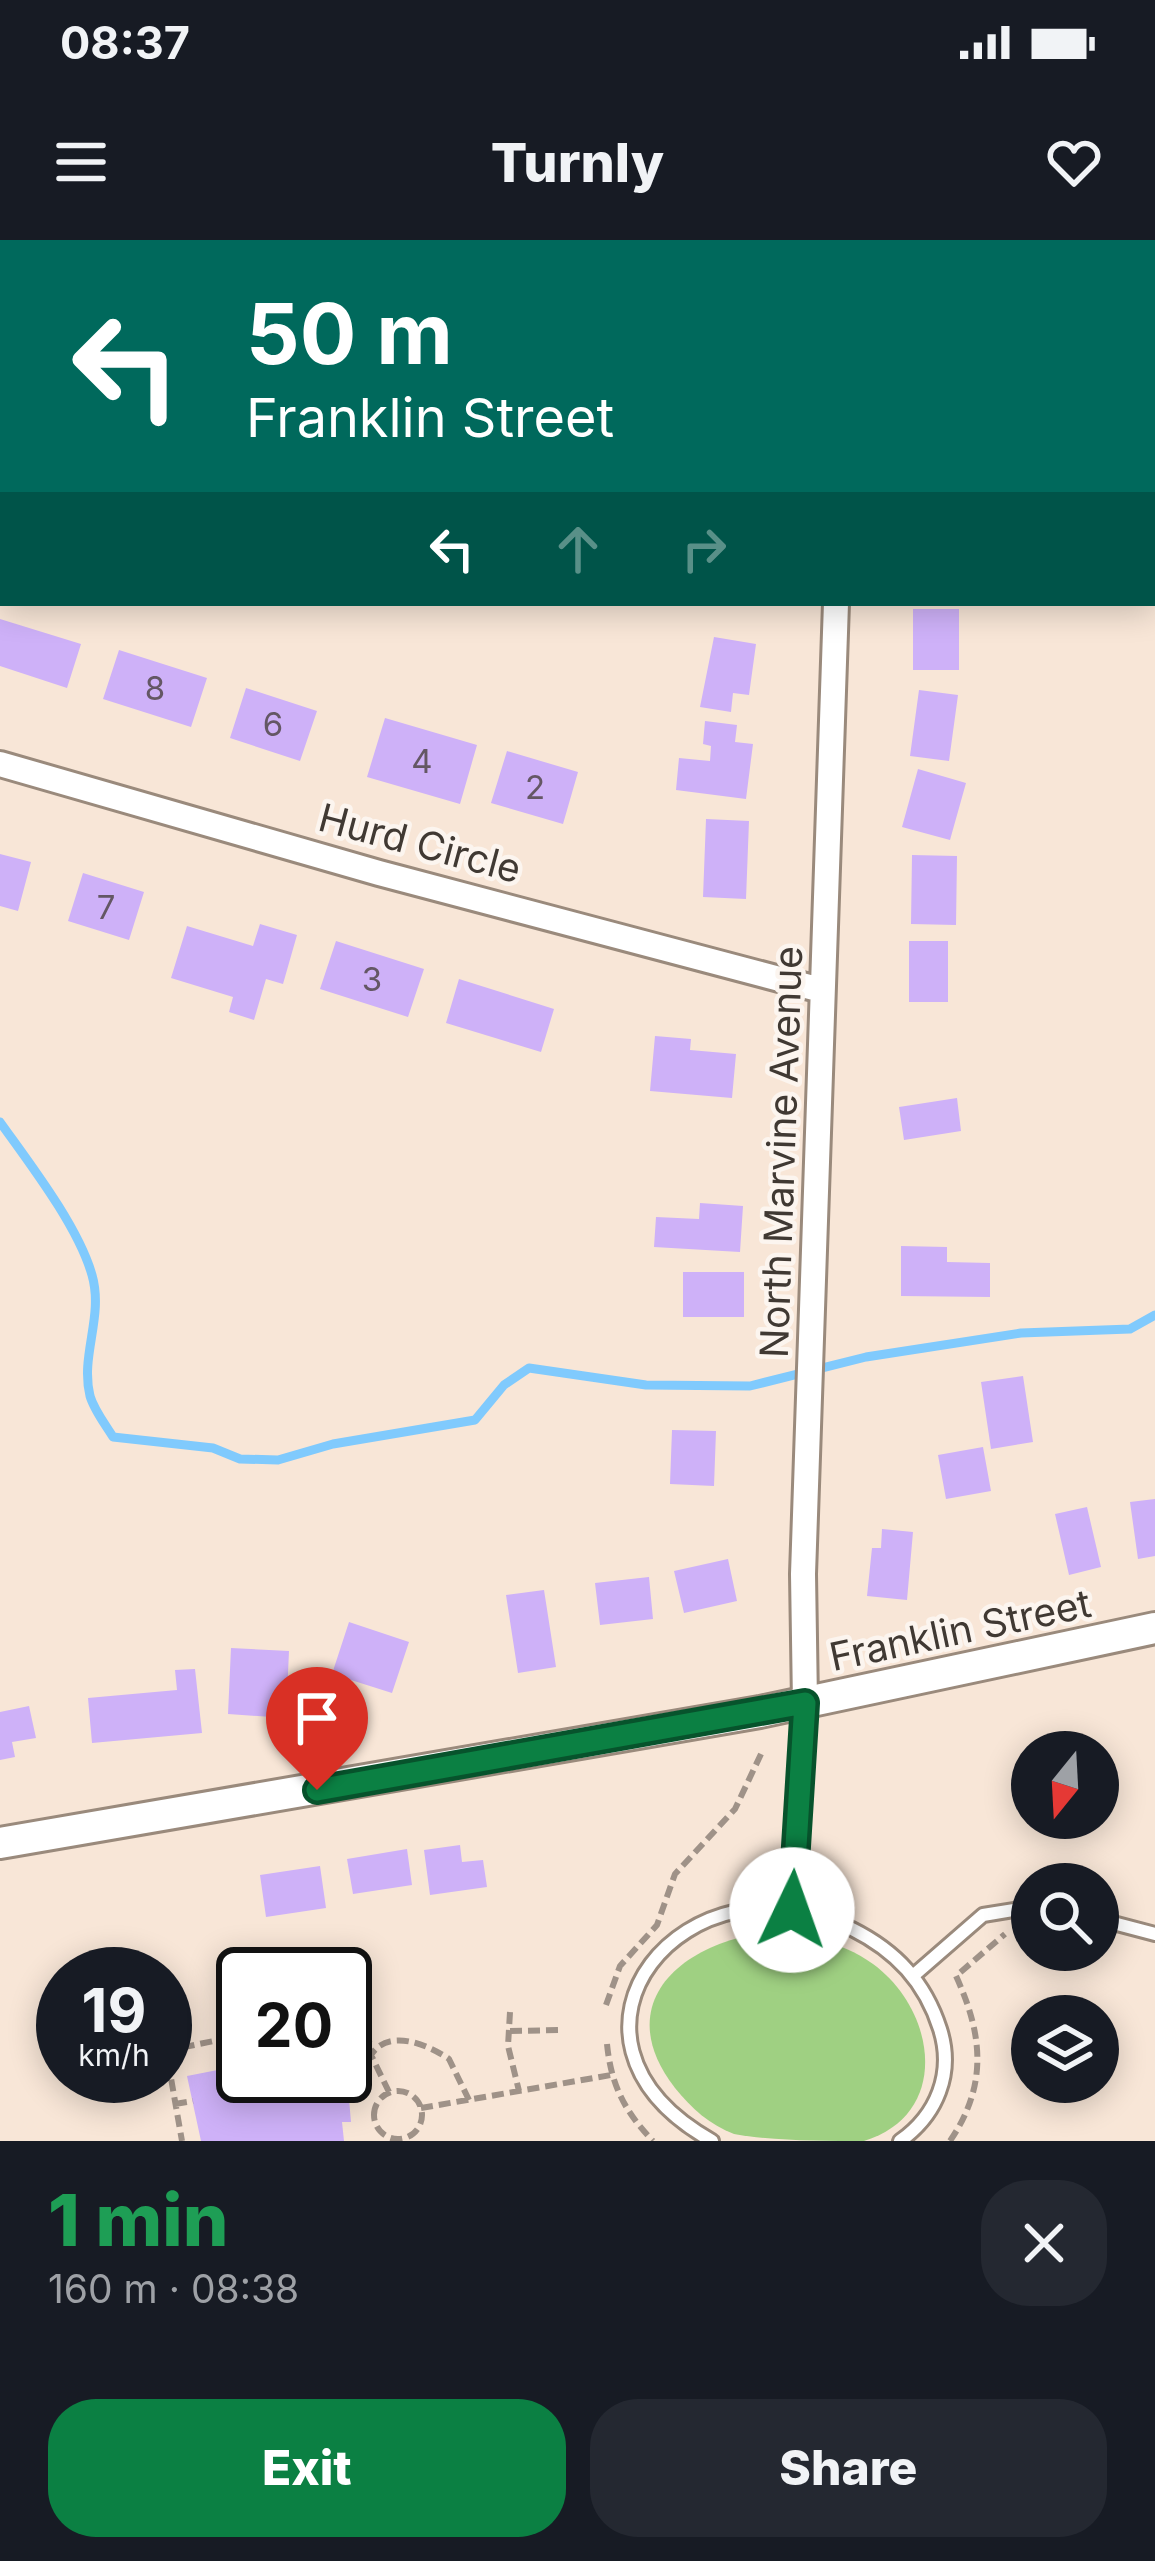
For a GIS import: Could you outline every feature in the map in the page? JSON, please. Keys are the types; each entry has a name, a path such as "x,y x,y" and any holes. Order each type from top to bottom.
{"street":[{"name":"North Marvine Avenue","path":"805,1703 803,1574 836,606"},
{"name":"Hurd Circle","path":"0,764 379,873 821,990"},
{"name":"Franklin Street","path":"0,1843 805,1703 1155,1628"}],"lane":[{"path":"792,1910 805,1703"},
{"path":"914,1976 983,1915 1011,1907"},
{"path":"712,2141 672,2115 638,2070 627,2022 637,1983 655,1954 688,1928 734,1910 792,1910 863,1934 914,1976 938,2022 946,2068 930,2112 900,2141"},
{"path":"1119,1925 1155,1934"}],"path":[{"path":"606,2005 620,1966 656,1924 675,1874 735,1809 762,1752"},
{"path":"950,2141 971,2103 980,2062 976,2027 956,1976 1003,1939 1011,1911"},
{"path":"510,2012 508,2031 520,2091"},
{"path":"508,2031 560,2030"},
{"path":"374,2048 401,2040 435,2049 459,2071 469,2100"},
{"path":"607,2044 611,2075 624,2106 653,2141"},
{"path":"372,2045 374,2063 389,2092"},
{"path":"421,2108 611,2075"},
{"path":"389,2092 412,2095 421,2108 416,2131 401,2139 384,2138 375,2124 374,2108 389,2092"},
{"path":"182,2141 176,2104 193,2101"}],"green space":[{"path":"757,1934 803,1937 860,1956 894,1984 911,2007 925,2060 922,2085 911,2108 892,2128 864,2141 734,2134 702,2115 675,2088 657,2059 650,2032 652,2008 662,1986 700,1953"}],"building":[{"path":"913,609 959,609 959,670 913,670"},
{"path":"0,619 81,644 67,688 0,666"},
{"path":"714,637 756,644 749,695 733,693 731,712 700,707"},
{"path":"119,650 207,678 191,727 103,699"},
{"path":"246,688 317,711 300,761 230,738"},
{"path":"919,690 958,695 949,761 910,756"},
{"path":"385,718 477,745 460,804 367,777"},
{"path":"705,721 737,725 735,742 753,744 746,799 676,790 679,758 710,761 711,746 703,744"},
{"path":"507,751 578,772 563,824 491,803"},
{"path":"918,769 966,783 950,840 902,827"},
{"path":"706,819 749,821 746,899 703,897"},
{"path":"0,854 31,862 18,911 0,906"},
{"path":"912,855 957,856 956,925 911,924"},
{"path":"83,873 144,892 129,940 68,921"},
{"path":"260,924 297,935 283,984 266,979 254,1020 229,1012 233,997 171,978 187,926 253,946"},
{"path":"336,941 424,969 408,1017 320,989"},
{"path":"909,941 948,941 948,1002 909,1002"},
{"path":"459,979 554,1009 541,1052 446,1023"},
{"path":"655,1036 691,1039 690,1050 736,1054 732,1098 650,1091"},
{"path":"957,1098 961,1131 904,1140 899,1107"},
{"path":"700,1203 743,1206 740,1252 654,1247 656,1217 699,1219"},
{"path":"901,1246 947,1247 947,1262 990,1263 990,1297 901,1296"},
{"path":"683,1272 744,1272 744,1317 683,1317"},
{"path":"1023,1376 1033,1442 991,1449 981,1382"},
{"path":"672,1430 716,1431 714,1486 670,1484"},
{"path":"983,1447 991,1491 946,1499 938,1455"},
{"path":"1155,1499 1155,1556 1138,1559 1130,1502"},
{"path":"1087,1507 1101,1567 1069,1575 1055,1514"},
{"path":"882,1529 913,1532 907,1600 867,1596 872,1548 881,1548"},
{"path":"728,1559 737,1601 684,1613 674,1571"},
{"path":"649,1577 653,1619 600,1625 595,1583"},
{"path":"544,1590 556,1667 518,1673 506,1595"},
{"path":"349,1622 409,1642 392,1693 332,1674"},
{"path":"231,1648 289,1651 286,1718 228,1714"},
{"path":"195,1669 202,1733 92,1743 88,1698 177,1690 175,1670"},
{"path":"29,1706 36,1738 12,1742 15,1757 0,1760 0,1712"},
{"path":"460,1845 462,1862 483,1860 487,1887 430,1895 424,1850"},
{"path":"407,1849 412,1885 353,1894 347,1859"},
{"path":"320,1866 326,1908 266,1917 260,1875"},
{"path":"216,2070 216,2103 349,2103 351,2122 342,2122 344,2141 201,2141 192,2075"}],"waterway":[{"path":"0,1122 52,1196 92,1275 94,1321 88,1381 97,1412 113,1437 213,1448 240,1459 278,1460 333,1444 475,1420 504,1385 529,1368 646,1385 750,1386 866,1357 1021,1333 1130,1329 1155,1315"}],"route":[{"path":"317,1790 805,1703 792,1910"}]}
